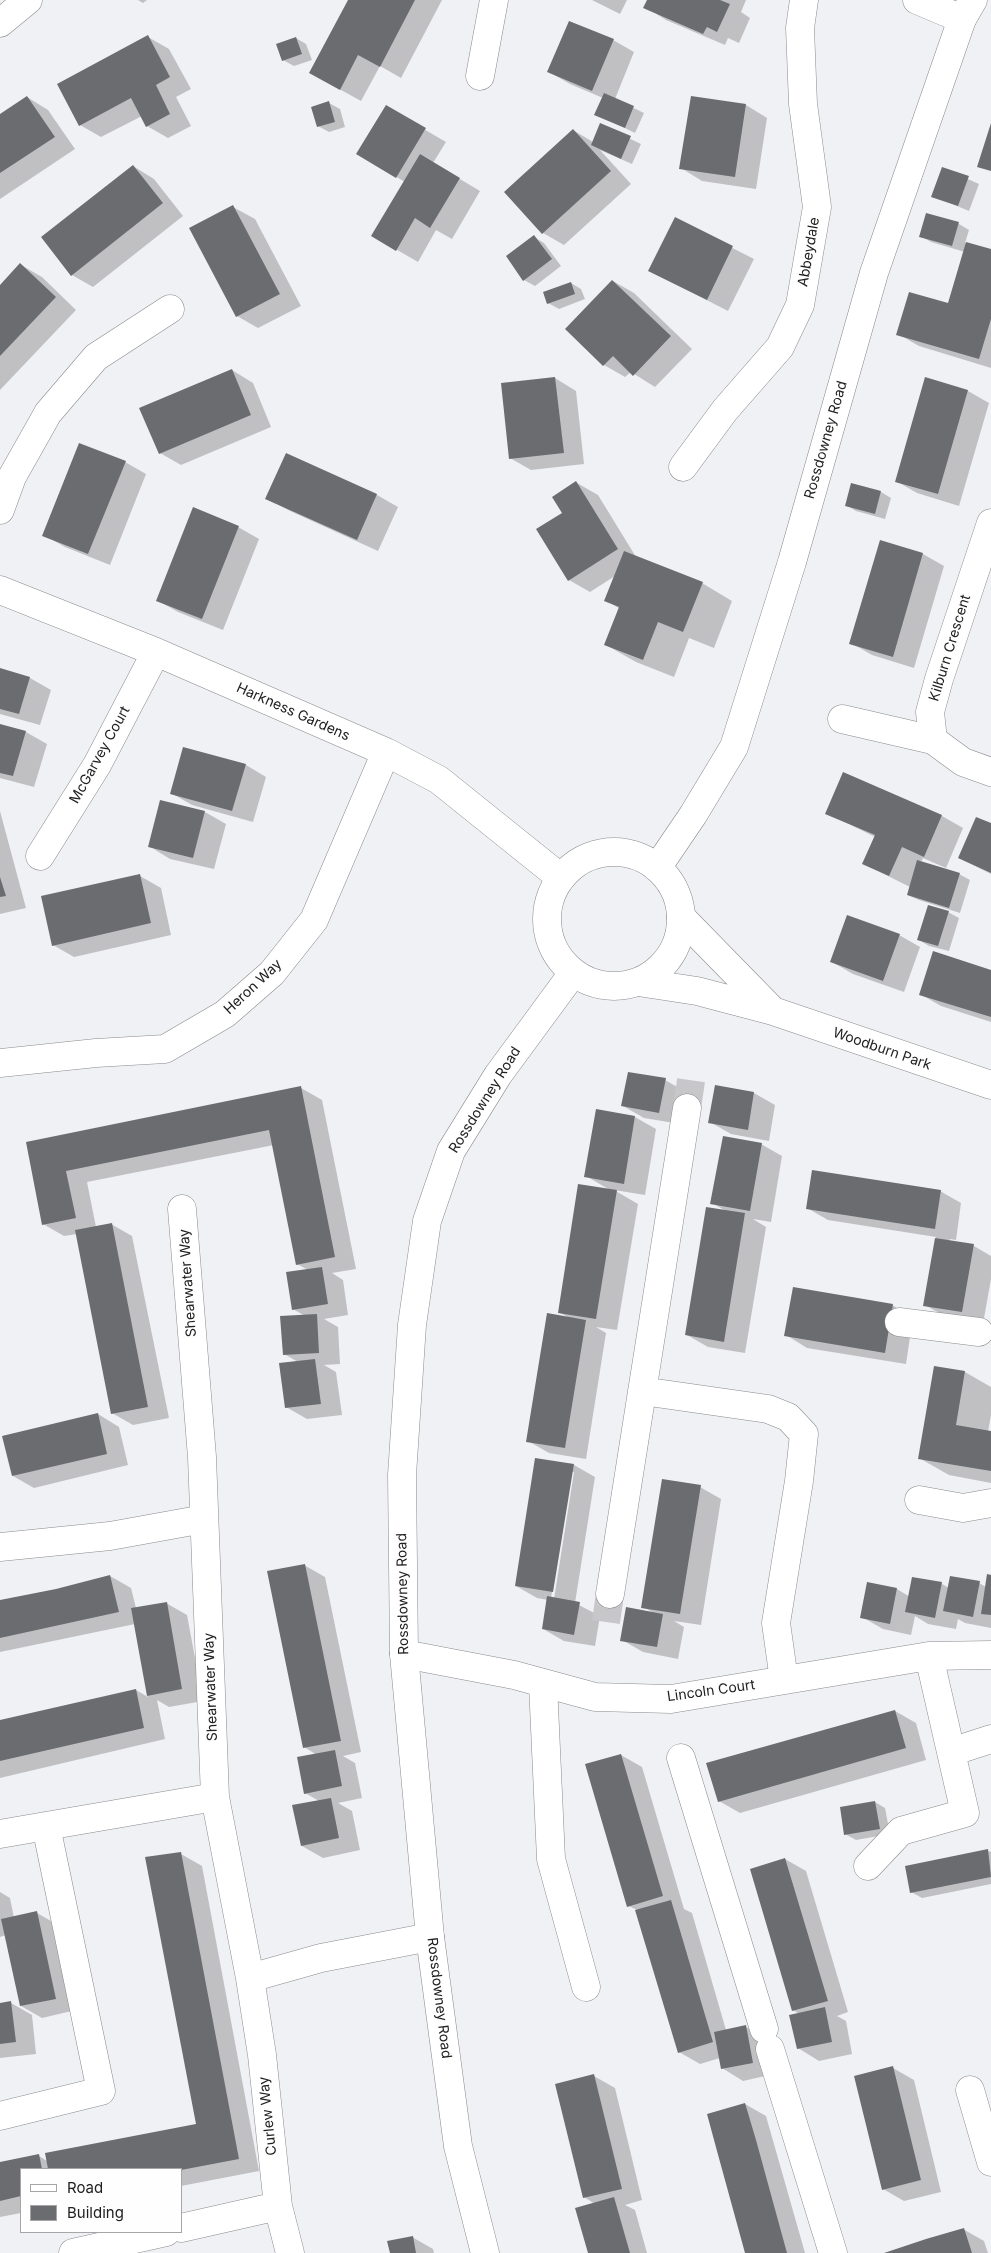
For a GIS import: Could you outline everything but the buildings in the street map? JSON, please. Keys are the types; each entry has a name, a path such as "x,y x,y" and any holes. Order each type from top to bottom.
{"street":[{"path":"0,23 28,0"},
{"path":"480,76 494,0"},
{"name":"Abbeydale","path":"684,467 725,410 780,347 800,305 817,207 803,104 800,28 804,0"},
{"path":"918,0 967,10"},
{"name":"Rossdowney Road","path":"657,868 693,815 734,746 792,562 874,273 967,10"},
{"path":"0,510 12,477 48,413 96,357 170,309"},
{"name":"Kilburn Crescent","path":"933,740 930,712 939,679 991,523"},
{"name":"Harkness Gardens","path":"0,590 156,652 386,752 439,780 561,878"},
{"name":"McGarvey Court","path":"40,856 97,765 156,652"},
{"path":"842,719 933,740 963,762 991,772"},
{"name":"Heron Way","path":"0,1063 96,1053 165,1049 225,1014 272,973 314,920 386,752"},
{"path":"618,852 638,856 657,868 670,882 678,898 681,917 679,936 672,954 657,971 638,982 616,986 601,984 594,983 573,973 559,958 549,938 548,924 551,896 561,878 577,863 596,854 618,852"},
{"name":"Woodburn Park","path":"681,917 773,1011"},
{"name":"Rossdowney Road","path":"485,2253 458,2146 430,1937 404,1654 402,1475 412,1325 427,1221 451,1151 498,1075 573,973"},
{"name":"Woodburn Park","path":"638,982 697,991 773,1011 991,1085"},
{"path":"610,1594 687,1108"},
{"name":"Shearwater Way","path":"182,1208 202,1457 215,1796 250,1978"},
{"path":"899,1322 979,1332"},
{"path":"642,1391 768,1409 788,1417 804,1434 799,1481 776,1623 784,1680"},
{"path":"919,1500 963,1508 991,1503"},
{"path":"0,1547 110,1536 204,1519"},
{"name":"Lincoln Court","path":"404,1654 514,1675 595,1697 671,1699 929,1656 991,1655"},
{"path":"868,1866 901,1831 964,1813 929,1656"},
{"path":"543,1684 551,1859 586,1987"},
{"path":"951,1752 991,1739"},
{"path":"681,1758 833,2253"},
{"path":"0,1834 215,1796"},
{"path":"0,2116 101,2091 46,1826"},
{"path":"250,1978 321,1958 430,1937"},
{"name":"Curlew Way","path":"250,1978 262,2055 278,2206 290,2253"},
{"path":"970,2090 991,2162"},
{"path":"182,2228 278,2206"},
{"path":"73,2253 162,2233"}],"tunnel":[{"path":"687,1108 692,1074"},
{"path":"606,1622 610,1594"}]}
